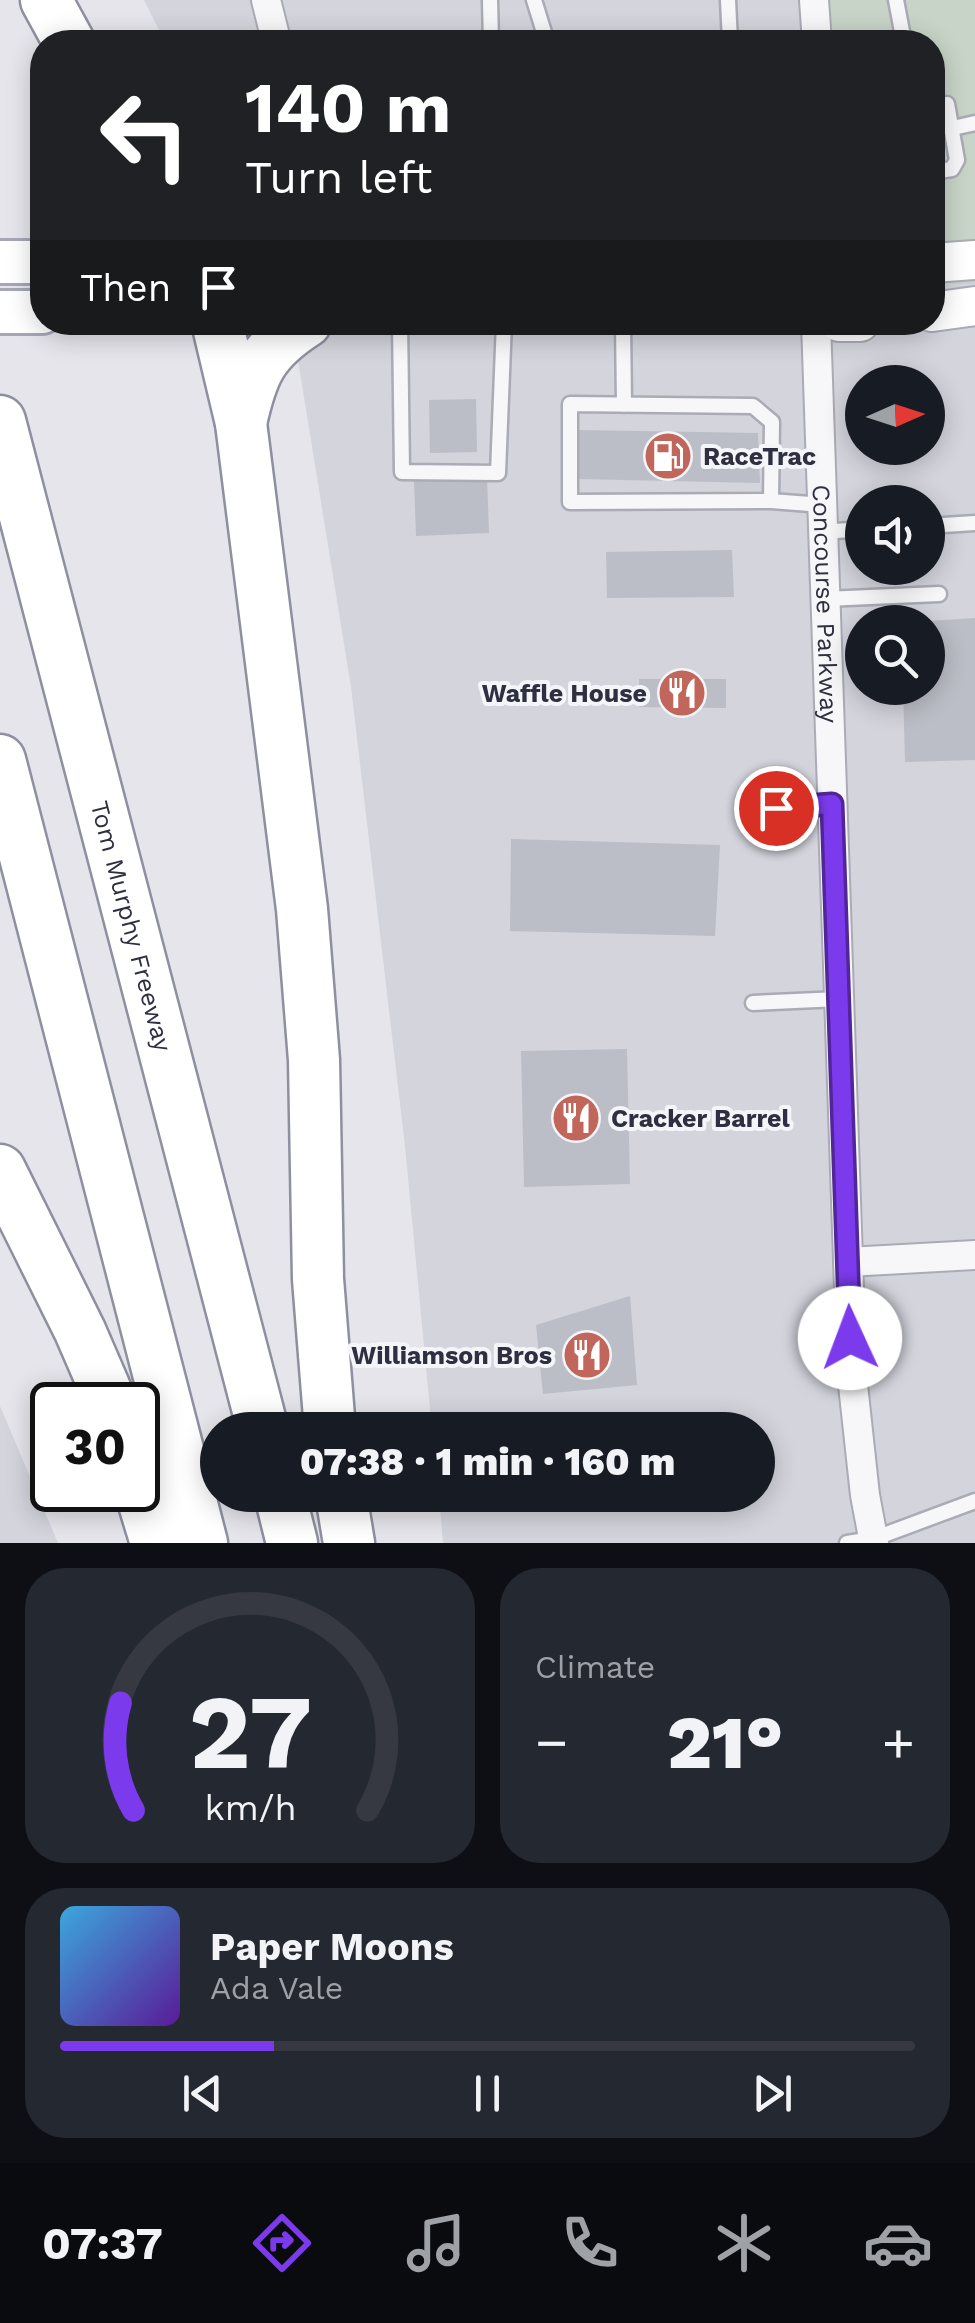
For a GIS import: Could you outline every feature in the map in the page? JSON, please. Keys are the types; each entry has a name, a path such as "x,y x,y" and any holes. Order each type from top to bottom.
{"highway":[{"path":"46,0 62,30"},
{"path":"220,335 240,424 302,909 314,1060 318,1280 329,1412"},
{"path":"240,424 248,391 262,360 286,335"},
{"name":"Tom Murphy Freeway","path":"0,422 257,1412"},
{"path":"0,760 202,1543"},
{"path":"0,1170 102,1382"},
{"path":"147,1512 156,1543"},
{"path":"284,1512 292,1543"},
{"path":"344,1512 349,1543"}],"main road":[{"path":"945,262 975,260"},
{"path":"0,262 30,262"},
{"path":"945,310 975,306"},
{"path":"0,312 30,312"}],"street":[{"path":"266,0 274,30"},
{"path":"814,0 816,30"},
{"name":"Concourse Parkway","path":"816,335 852,1376 865,1495 865,1542"},
{"path":"848,1262 975,1255"}],"lane":[{"path":"490,0 491,30"},
{"path":"534,0 543,30"},
{"path":"728,0 729,30"},
{"path":"896,0 902,30"},
{"path":"945,171 952,170 958,160 947,104"},
{"path":"953,128 975,123"},
{"path":"400,335 402,472 498,473 503,335"},
{"path":"623,335 624,405"},
{"path":"771,501 772,422 753,406 570,404 570,502 771,501 845,525"},
{"path":"945,525 975,523"},
{"path":"825,599 939,594"},
{"path":"747,811 832,804"},
{"path":"753,1002 839,999"},
{"path":"865,1542 975,1501"}],"shaded area":[{"path":"144,0 814,0 816,30 159,30"},
{"path":"945,284 975,284 975,1543 443,1543 440,1512 775,1512 775,1412 430,1412 405,1146 351,687 294,335 945,335"},
{"path":"0,1406 30,1477 30,1512 45,1512 58,1543 0,1543"}],"green space":[{"path":"814,0 975,0 975,284 945,284 945,30 816,30"}],"building":[{"path":"476,399 477,452 430,453 429,400"},
{"name":"RaceTrac","path":"577,430 758,433 760,483 578,479"},
{"path":"487,477 489,533 416,536 414,480"},
{"path":"732,550 734,597 607,598 606,552"},
{"path":"975,618 975,760 905,762 903,705 945,705 945,620"},
{"name":"Waffle House","path":"639,679 726,679 726,708 639,707"},
{"path":"511,839 720,845 715,936 510,931"},
{"name":"Cracker Barrel","path":"627,1049 630,1184 524,1187 521,1051"},
{"name":"Williamson Bros","path":"630,1296 637,1385 543,1394 536,1325"}],"place":[{"name":"RaceTrac","path":"668,456"},
{"name":"Waffle House","path":"682,693"},
{"name":"Cracker Barrel","path":"576,1118"},
{"name":"Williamson Bros","path":"587,1355"}],"route":[{"path":"776,808 832,804 850,1338"}]}
